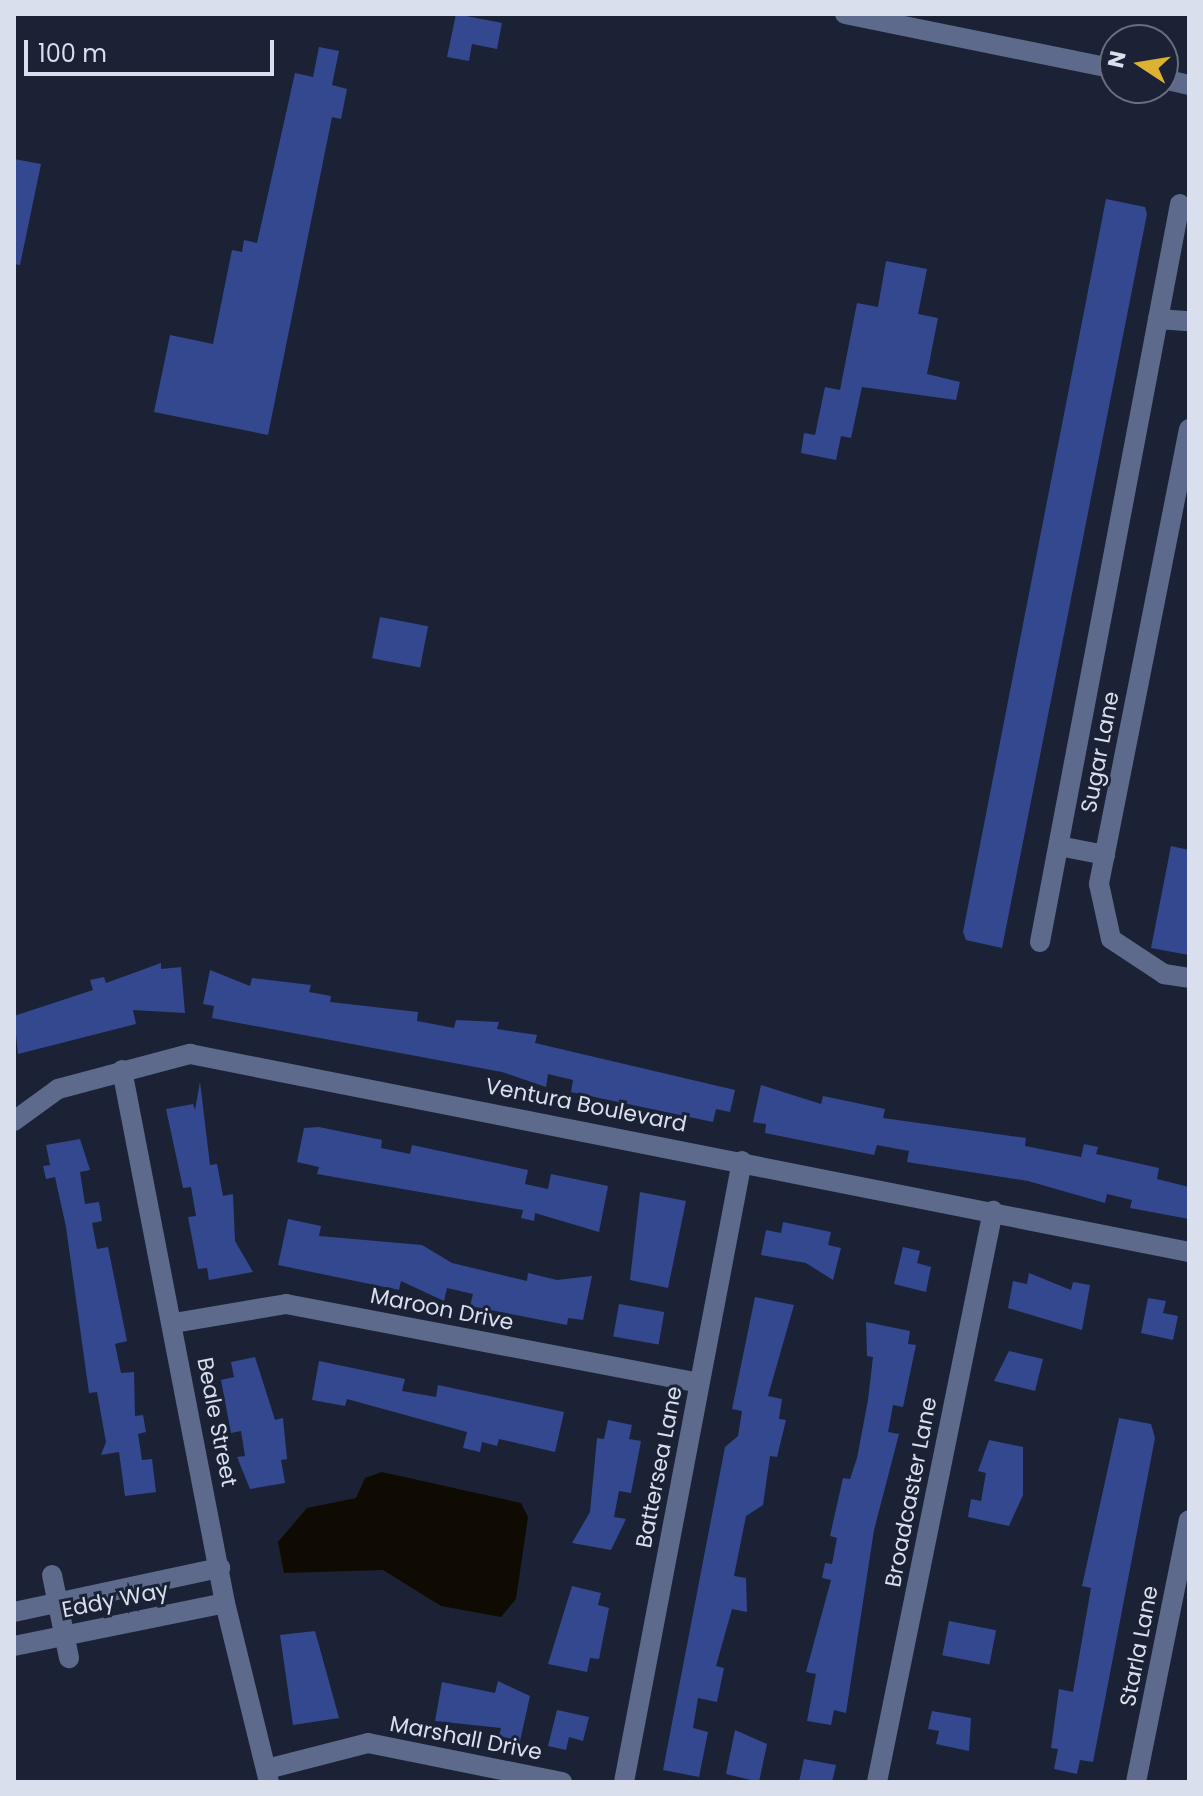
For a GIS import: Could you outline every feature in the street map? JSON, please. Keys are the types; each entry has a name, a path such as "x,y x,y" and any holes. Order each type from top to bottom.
{"street":[{"path":"845,14 1099,66"},
{"path":"1040,942 1180,204"},
{"path":"1158,319 1189,321"},
{"name":"Sugar Lane","path":"1189,429 1183,489 1099,884 1111,939 1164,974 1189,978"},
{"path":"1059,846 1105,855"},
{"name":"Ventura Boulevard","path":"14,1121 37,1097 173,1055 203,1056 1189,1252"},
{"name":"Beale Street","path":"122,1070 174,1323 225,1603 268,1776"},
{"name":"Battersea Lane","path":"624,1782 742,1161"},
{"name":"Broadcaster Lane","path":"877,1782 993,1211"},
{"name":"Maroon Drive","path":"174,1323 286,1304 699,1383"},
{"name":"Starla Lane","path":"1136,1782 1189,1520"},
{"name":"Eddy Way","path":"14,1612 220,1568"},
{"path":"52,1575 69,1658"},
{"name":"Eddy Way","path":"14,1646 225,1603"},
{"name":"Marshall Drive","path":"268,1776 368,1743 562,1782"}],"shaded area":[{"path":"382,1472 521,1503 528,1517 516,1599 501,1617 441,1606 383,1570 284,1573 278,1542 307,1508 356,1498 365,1478"}],"building":[{"path":"456,14 502,23 497,49 472,44 469,61 447,57"},
{"path":"319,47 339,51 332,85 347,89 341,119 332,117 268,435 154,412 170,335 213,344 232,250 242,252 244,240 257,243 295,73 313,77"},
{"path":"14,159 41,164 20,265 14,264"},
{"path":"1106,199 1145,207 1147,214 1002,948 966,940 963,932"},
{"path":"886,261 927,269 918,314 938,318 927,374 960,382 956,400 862,387 851,438 841,436 836,460 801,453 804,433 815,435 825,387 840,390 857,303 878,307"},
{"path":"380,617 428,626 420,668 372,658"},
{"path":"1171,846 1189,850 1189,955 1151,948"},
{"path":"161,963 161,969 181,967 185,1013 133,1010 136,1024 18,1054 14,1016 93,990 90,980 104,977 106,983"},
{"path":"210,970 250,986 252,978 311,985 309,992 331,996 330,1002 418,1012 417,1021 454,1028 456,1020 499,1022 497,1029 537,1035 535,1043 735,1090 730,1112 716,1109 713,1122 571,1092 573,1080 548,1074 546,1087 502,1072 212,1018 214,1006 203,1004"},
{"path":"200,1082 210,1165 217,1164 223,1196 233,1194 235,1241 253,1272 209,1280 207,1268 198,1269 188,1217 196,1216 191,1187 183,1188 166,1109 193,1104 195,1110"},
{"path":"761,1085 821,1104 823,1096 885,1109 883,1118 1026,1138 1025,1146 1081,1157 1084,1144 1098,1147 1096,1154 1159,1168 1157,1179 1189,1187 1189,1219 1130,1208 1132,1200 1107,1194 1105,1203 1028,1181 907,1162 909,1151 877,1145 874,1155 765,1133 766,1124 753,1122"},
{"path":"319,1127 382,1140 381,1148 410,1154 412,1145 528,1170 525,1184 548,1189 551,1174 608,1186 599,1232 535,1213 534,1221 521,1218 523,1210 317,1174 319,1167 297,1162 304,1128"},
{"path":"80,1139 90,1170 80,1172 85,1204 99,1202 102,1221 92,1223 97,1249 108,1247 127,1341 115,1344 121,1373 134,1372 135,1416 143,1415 146,1432 138,1434 142,1460 152,1459 156,1492 125,1496 119,1452 101,1455 106,1442 97,1392 89,1393 66,1227 55,1177 46,1179 43,1166 50,1165 46,1145"},
{"path":"640,1192 686,1201 668,1288 630,1280"},
{"path":"288,1219 321,1226 319,1236 422,1245 452,1263 527,1281 528,1273 557,1280 592,1276 583,1320 568,1318 567,1325 470,1306 473,1294 447,1288 444,1301 401,1281 399,1290 278,1265"},
{"path":"783,1222 831,1232 828,1245 841,1248 833,1280 806,1263 761,1255 766,1230 781,1233"},
{"path":"903,1247 920,1251 917,1263 931,1267 926,1292 894,1284"},
{"path":"1029,1273 1071,1290 1073,1282 1090,1285 1082,1330 1008,1308 1013,1281 1027,1284"},
{"path":"755,1297 794,1305 768,1396 782,1399 779,1419 786,1420 777,1457 770,1456 763,1505 746,1516 734,1576 746,1578 747,1612 732,1609 716,1666 724,1668 717,1702 698,1698 693,1728 708,1732 699,1777 663,1770 725,1447 738,1436 742,1411 732,1409"},
{"path":"1148,1298 1166,1301 1163,1313 1178,1316 1173,1340 1141,1333"},
{"path":"619,1304 664,1312 659,1344 613,1336"},
{"path":"866,1322 910,1331 908,1344 916,1345 903,1407 893,1405 888,1432 899,1434 874,1530 846,1713 834,1710 831,1725 807,1721 816,1674 806,1672 831,1580 822,1578 825,1563 832,1564 837,1538 830,1536 843,1478 850,1479 857,1458 868,1400 873,1357 867,1356"},
{"path":"1009,1351 1043,1359 1035,1391 994,1381"},
{"path":"255,1357 275,1420 283,1418 287,1459 281,1460 285,1483 250,1489 237,1457 245,1456 241,1431 231,1433 221,1380 234,1377 231,1362"},
{"path":"319,1361 405,1379 402,1391 436,1397 438,1385 564,1412 555,1452 499,1439 497,1446 482,1442 480,1452 463,1448 467,1432 347,1399 345,1406 312,1400"},
{"path":"1119,1418 1151,1424 1155,1438 1093,1762 1080,1760 1077,1774 1054,1769 1058,1749 1051,1748 1059,1689 1073,1692 1091,1588 1082,1586"},
{"path":"608,1420 632,1425 629,1439 641,1441 631,1493 619,1491 614,1517 626,1519 611,1550 572,1543 590,1512 597,1438 604,1439"},
{"path":"989,1440 1023,1447 1023,1495 1009,1526 968,1517 971,1499 981,1501 986,1473 978,1471"},
{"path":"572,1586 601,1593 598,1605 609,1608 599,1659 590,1658 587,1672 548,1664"},
{"path":"949,1621 996,1630 989,1665 942,1655"},
{"path":"315,1631 339,1718 293,1725 280,1635"},
{"path":"498,1681 530,1696 520,1741 499,1736 501,1728 435,1721 442,1682 495,1693"},
{"path":"557,1710 589,1717 583,1741 569,1737 566,1750 548,1746"},
{"path":"932,1711 971,1718 969,1751 936,1744 939,1731 928,1729"},
{"path":"735,1730 767,1744 759,1782 726,1774"},
{"path":"804,1759 836,1765 832,1782 799,1782"}]}
